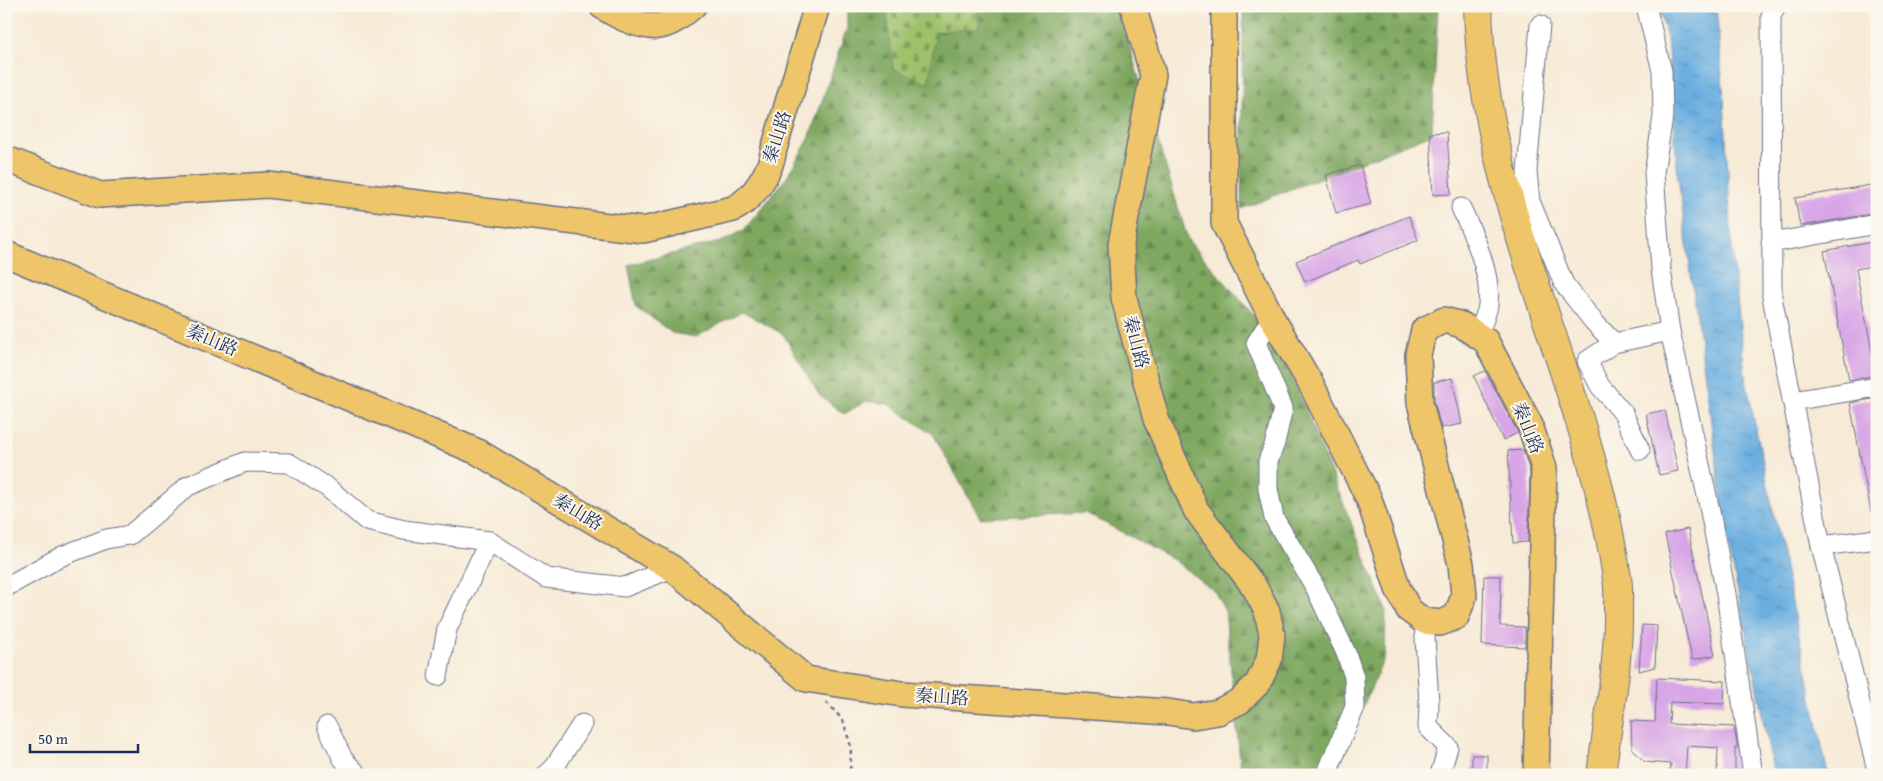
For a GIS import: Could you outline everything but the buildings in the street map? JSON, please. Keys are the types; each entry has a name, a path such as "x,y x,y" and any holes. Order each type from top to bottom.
{"highway":[{"path":"1465,6 1466,39 1472,83 1488,169 1510,250 1586,489 1604,581 1606,641 1588,775"},
{"path":"1478,6 1478,38 1484,81 1503,175 1522,246 1574,405 1598,486 1618,579 1619,642 1601,775"}],"main road":[{"path":"602,6 627,20 645,25 663,26 694,6"},
{"name":"秦山路","path":"6,159 100,195 268,185 643,230 733,209 740,205 756,189 773,158 774,149 817,6"},
{"name":"秦山路","path":"6,254 478,452 672,568 806,679 902,694 1168,712 1193,716 1218,712 1240,701 1258,683 1269,660 1272,635 1267,611 1255,588 1196,510 1156,418 1124,298 1121,244 1152,75 1133,6"},
{"path":"1224,6 1224,223 1272,318 1311,384 1369,499 1398,589 1409,610 1424,621"},
{"name":"秦山路","path":"1424,621 1440,623 1456,617 1464,596 1461,564 1420,403 1418,355 1424,330 1444,320 1462,325 1486,341 1530,425 1544,468 1536,775"}],"street":[{"path":"1646,6 1662,71 1662,117 1654,173 1661,269 1670,331 1707,496 1726,594 1753,775"},
{"path":"1772,9 1772,297 1821,546 1877,770"},
{"path":"1540,25 1527,171 1530,202 1564,284 1594,322 1614,343"},
{"path":"1461,208 1472,231 1487,280 1488,306 1477,335"},
{"path":"1771,243 1877,224"},
{"path":"1272,318 1256,343 1283,408 1275,443 1268,461 1268,489 1274,518 1316,588 1346,653 1354,677 1355,707 1326,775"},
{"path":"1640,450 1624,413 1600,386 1587,361 1614,343 1670,331"},
{"path":"1792,401 1877,387"},
{"path":"6,588 62,556 106,539 130,535 188,486 245,462 289,463 328,488 367,521 404,530 489,541 546,578 625,587 672,568"},
{"path":"1821,546 1877,539"},
{"path":"438,676 447,630 489,541"},
{"path":"1424,621 1429,703 1428,727 1448,747 1440,775"},
{"path":"546,775 553,769 582,724"},
{"path":"327,726 344,759 358,775"}],"path":[{"path":"806,679 843,720 851,746 850,775"}],"green space":[{"path":"847,6 1117,6 1188,240 1279,344 1386,609 1385,656 1334,775 1246,775 1241,770 1225,611 1214,591 1174,560 1086,513 980,518 933,434 888,404 866,401 844,414 819,395 783,334 742,312 696,337 672,333 636,306 628,265 723,241 744,230 786,178 809,139 847,28"},
{"path":"886,6 978,6 979,28 936,32 928,84 893,69"},
{"path":"1243,6 1438,6 1432,134 1241,209"}],"water":[{"path":"1659,6 1716,6 1724,99 1732,248 1745,376 1828,775 1774,775 1726,532 1678,178 1667,38"}]}
